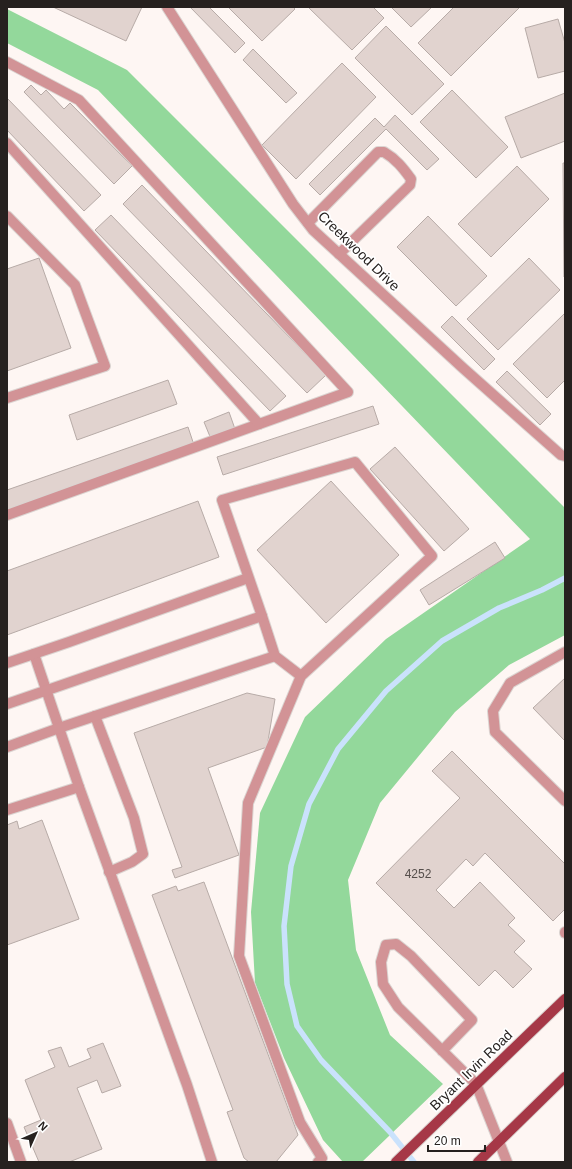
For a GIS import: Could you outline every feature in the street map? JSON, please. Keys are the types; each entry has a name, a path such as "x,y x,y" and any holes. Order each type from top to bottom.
{"main road":[{"name":"Bryant Irvin Road","path":"396,1162 565,999"},
{"path":"478,1162 565,1077"}],"street":[{"name":"Creekwood Drive","path":"167,7 293,204 313,230 463,368 561,455 565,456"},
{"path":"7,62 79,100 348,392 7,516"},
{"path":"7,143 259,424"},
{"path":"308,223 378,152 384,152 391,156 411,179 410,185 339,254"},
{"path":"7,216 75,285 105,366 7,398"},
{"path":"301,676 274,656 262,616 222,500 355,462 432,556 301,676 248,803 239,956 300,1122 322,1158 318,1162"},
{"path":"7,663 248,578"},
{"path":"7,704 262,616"},
{"path":"565,652 510,683 493,711 494,732 565,801"},
{"path":"34,654 109,872 187,1085 212,1162"},
{"path":"7,747 59,728 274,656"},
{"path":"95,716 134,818 143,854 132,862 109,872"},
{"path":"7,810 79,787"},
{"path":"442,1051 472,1020 411,956 396,944 386,945 381,962 383,984 398,1007 442,1051 476,1084 507,1162"},
{"path":"7,1123 21,1162"}],"green space":[{"path":"7,9 127,70 565,508 565,635 509,665 455,712 380,803 348,880 356,950 390,1035 443,1084 362,1162 343,1162 323,1140 284,1058 255,983 251,912 260,813 305,717 386,639 530,539 98,90 7,43"}],"building":[{"path":"53,7 142,7 126,41"},
{"path":"190,7 209,7 245,43 235,53"},
{"path":"228,7 293,7 295,9 262,41"},
{"path":"308,7 373,7 384,18 352,50"},
{"path":"391,7 432,7 411,27"},
{"path":"454,7 520,7 451,76 418,43"},
{"path":"558,19 565,43 565,71 538,78 525,28"},
{"path":"386,26 444,84 412,115 355,58"},
{"path":"253,49 297,93 286,103 243,60"},
{"path":"342,63 376,97 296,179 262,145"},
{"path":"31,85 41,95 46,90 64,109 70,103 132,166 114,184 24,92"},
{"path":"452,90 508,147 476,178 420,122"},
{"path":"565,93 565,141 521,158 505,117"},
{"path":"7,98 101,195 84,211 7,130"},
{"path":"395,115 439,159 427,170 386,129 320,195 309,184 375,118 384,127"},
{"path":"563,163 565,163 565,277 564,277"},
{"path":"517,166 549,199 491,257 458,224"},
{"path":"142,185 326,375 307,393 123,204"},
{"path":"111,215 286,396 270,411 95,230"},
{"path":"428,216 487,276 456,306 397,247"},
{"path":"39,258 71,348 7,371 7,269"},
{"path":"529,258 560,290 498,350 467,319"},
{"path":"565,313 565,380 547,398 513,364"},
{"path":"452,316 495,359 484,370 441,327"},
{"path":"507,371 551,414 540,425 496,382"},
{"path":"168,380 177,404 77,440 69,415"},
{"path":"373,406 379,424 223,475 217,457"},
{"path":"229,412 235,429 211,439 204,422"},
{"path":"188,427 194,445 7,510 7,490"},
{"path":"395,447 469,529 444,551 370,469"},
{"path":"331,481 399,555 326,623 257,550"},
{"path":"198,501 219,557 7,635 7,571"},
{"path":"495,542 505,558 429,605 420,590"},
{"path":"565,678 565,741 533,708"},
{"path":"247,693 275,699 267,747 208,768 239,855 175,878 172,870 182,867 134,733"},
{"path":"452,751 565,864 565,909 553,921 485,853 473,866 466,859 436,890 454,908 480,882 515,918 508,925 525,941 514,952 532,969 513,988 495,970 479,986 376,883 460,798 432,771"},
{"path":"42,820 79,919 7,945 7,825 17,821 19,829"},
{"path":"204,882 298,1135 276,1162 249,1162 244,1158 227,1112 233,1110 152,895 176,886 178,891"},
{"path":"103,1043 121,1086 102,1093 97,1080 77,1088 102,1149 69,1162 39,1162 24,1127 41,1120 25,1080 55,1067 48,1051 61,1047 69,1067 91,1058 87,1049"}],"waterway":[{"path":"414,1162 390,1132 321,1060 297,1026 287,984 284,926 291,866 309,804 338,749 386,691 442,641 499,608 542,590 565,578"}]}
